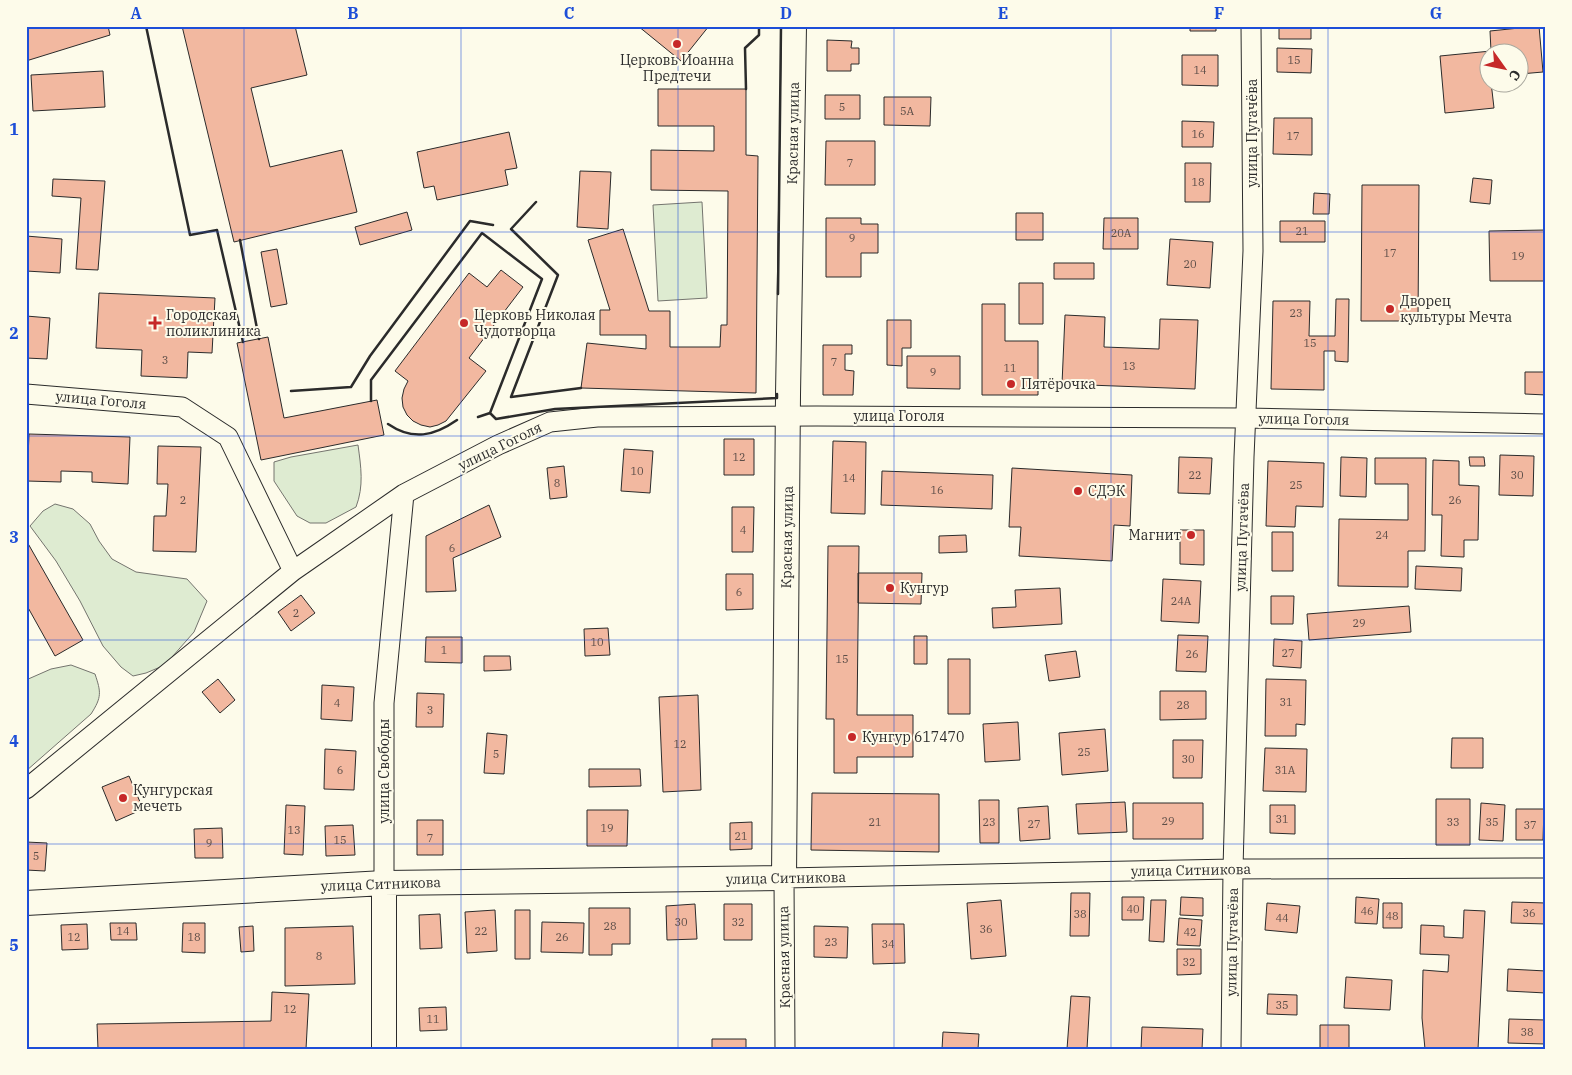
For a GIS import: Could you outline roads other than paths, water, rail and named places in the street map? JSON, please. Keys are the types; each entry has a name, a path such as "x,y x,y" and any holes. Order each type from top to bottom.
{"main road":[{"name":"Красная улица","path":"784,878 794,26"},
{"name":"улица Ситникова","path":"26,903 384,883 784,878"},
{"name":"улица Свободы","path":"384,883 384,1049"}],"street":[{"name":"улица Пугачёва","path":"1231,1049 1234,869 1252,251 1251,26"},
{"name":"улица Гоголя","path":"26,394 182,406 228,437 293,571"},
{"name":"улица Гоголя","path":"26,789 293,571 404,494 498,445 550,422 597,416 788,416 1246,418 1546,424"},
{"name":"улица Свободы","path":"384,883 384,703 404,494"},
{"name":"улица Ситникова","path":"784,878 1234,869 1546,868"},
{"name":"Красная улица","path":"784,878 785,1049"}],"place":[{"name":"Церковь Иоанна Предтечи","path":"677,44"},
{"name":"Дворец культуры Мечта","path":"1390,309"},
{"name":"Городская поликлиника","path":"155,323"},
{"name":"Церковь Николая Чудотворца","path":"464,323"},
{"name":"Пятёрочка","path":"1011,384"},
{"name":"СДЭК","path":"1078,491"},
{"name":"Магнит","path":"1191,535"},
{"name":"Кунгур","path":"890,588"},
{"name":"Кунгур 617470","path":"852,737"},
{"name":"Кунгурская мечеть","path":"123,798"}]}
